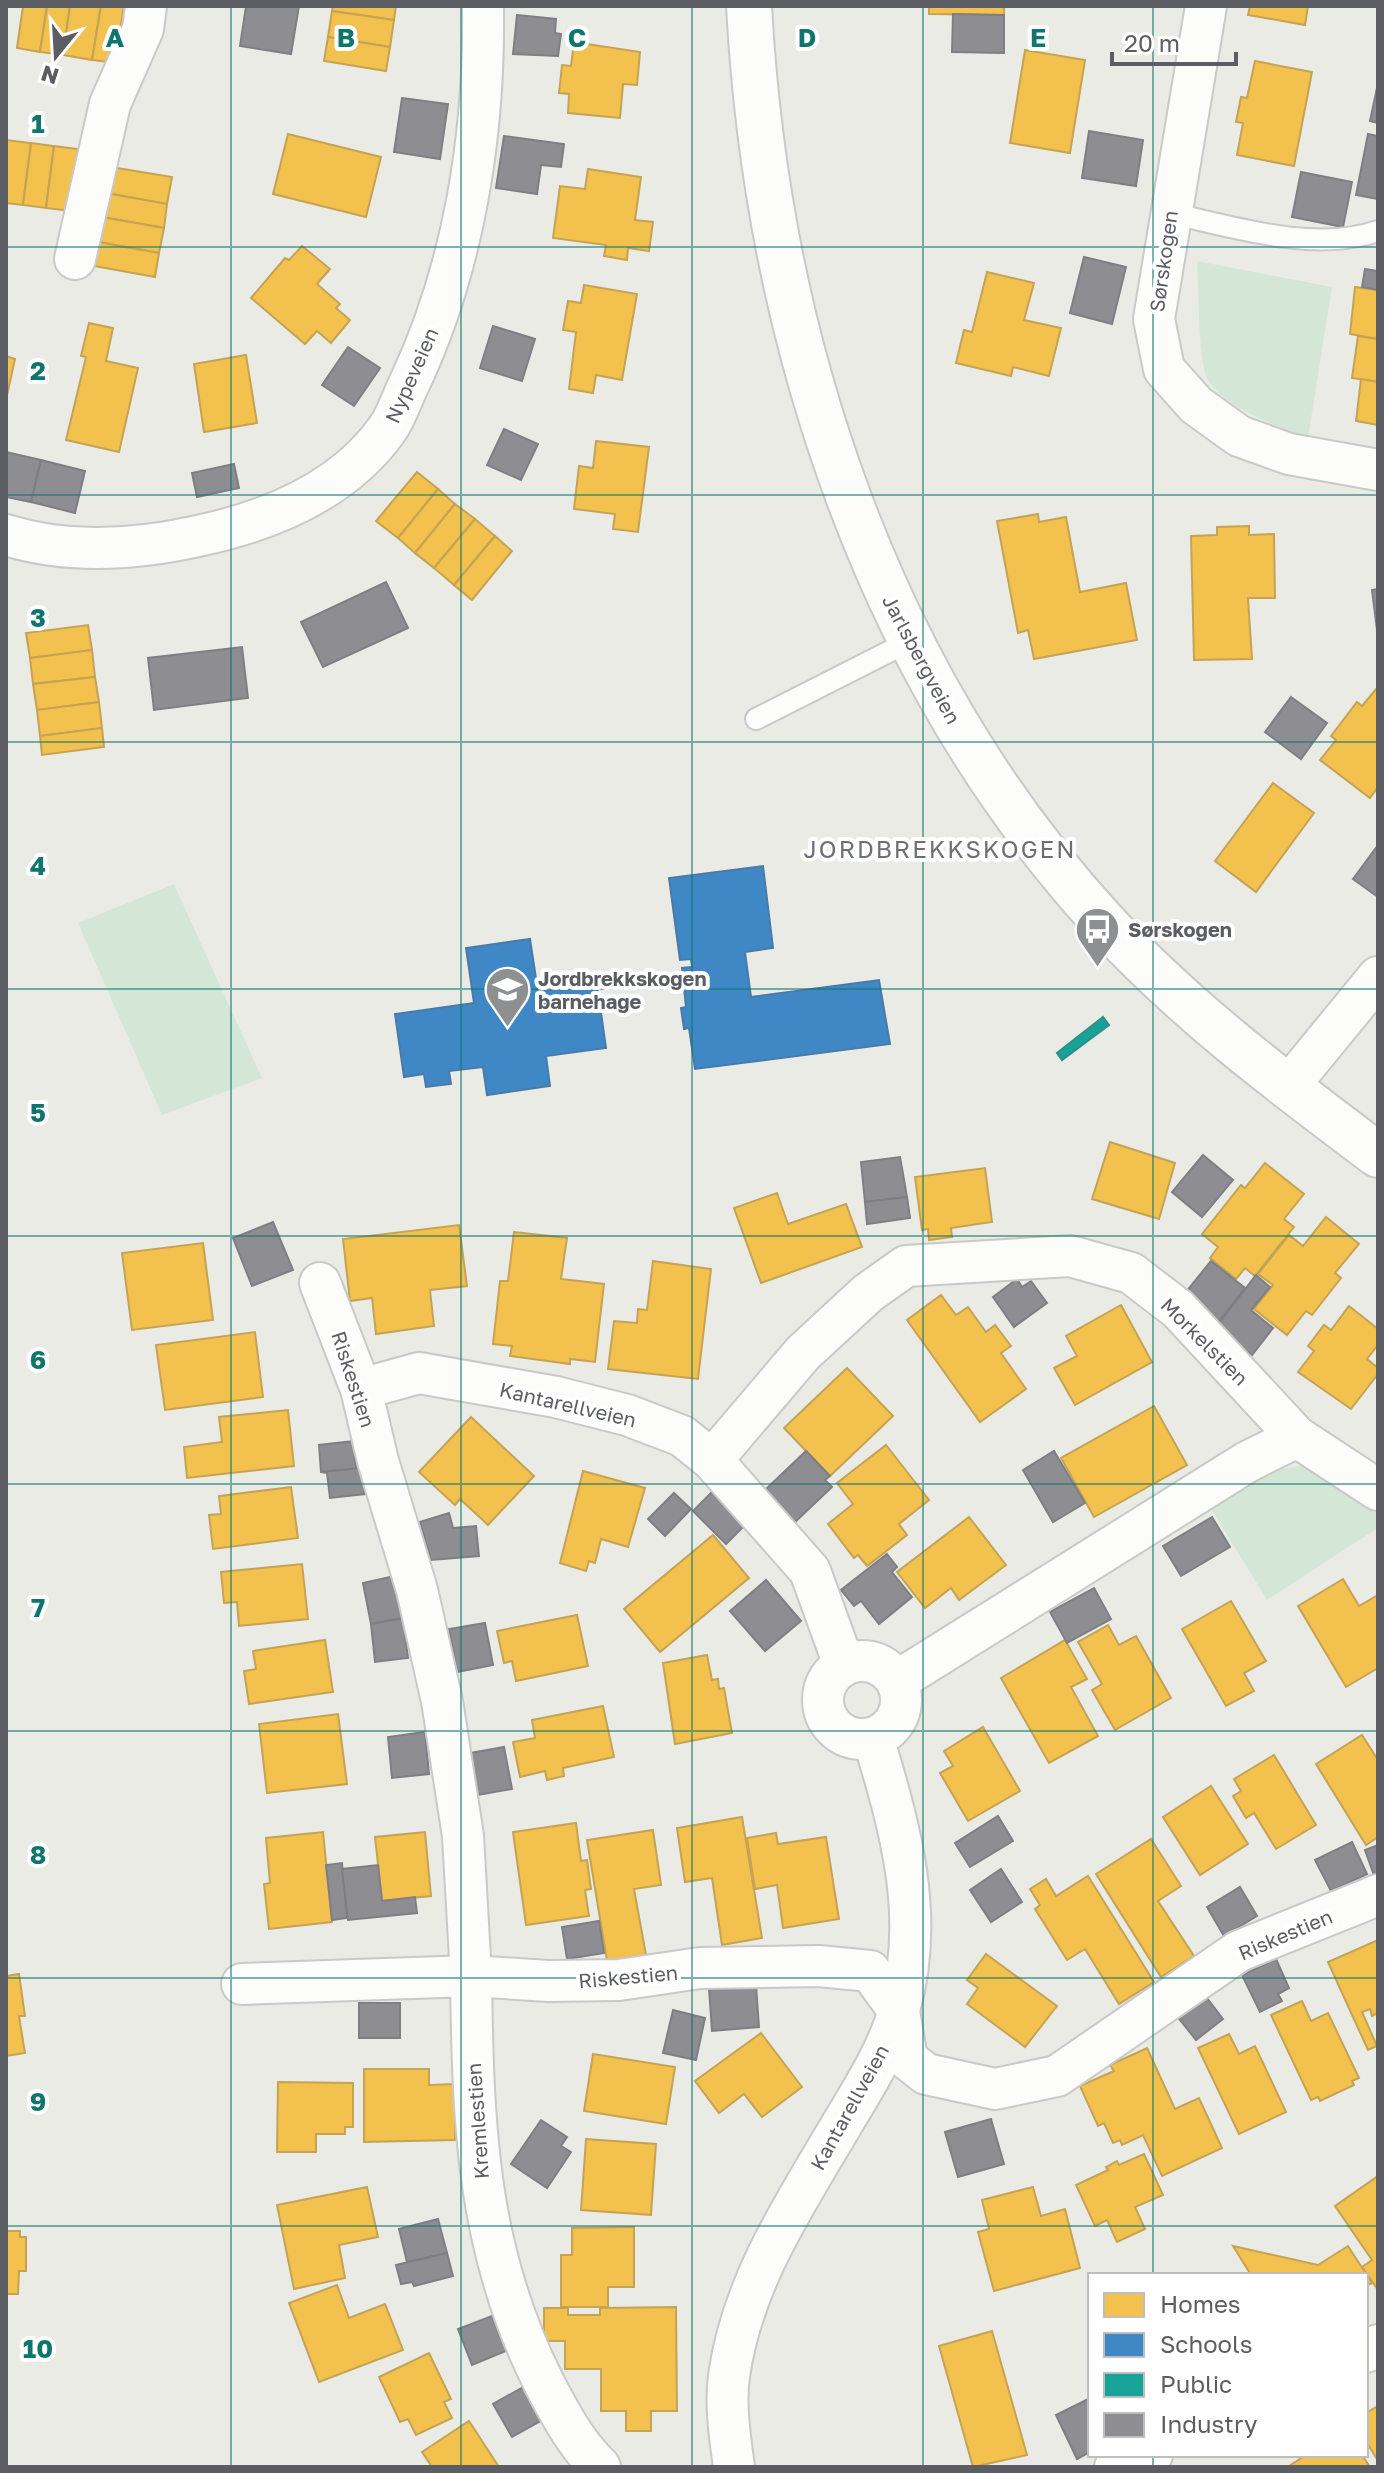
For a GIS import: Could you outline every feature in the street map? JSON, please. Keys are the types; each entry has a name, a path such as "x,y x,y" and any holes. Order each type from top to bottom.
{"main road":[{"name":"Jarlsbergveien","path":"749,6 777,228 805,353 851,507 874,570 910,641 971,751 1057,869 1137,957 1287,1088 1378,1155"}],"street":[{"path":"75,259 110,104 143,29 146,6"},
{"name":"Nypeveien","path":"6,535 42,546 110,548 177,541 250,525 303,502 346,470 388,428 429,342 465,209 478,130 483,6"},
{"name":"Sørskogen","path":"1206,6 1154,319 1164,369 1196,405 1239,436 1289,454 1378,470"},
{"path":"1287,1088 1378,977"},
{"name":"Morkelstien","path":"712,1460 803,1353 868,1293 906,1266 1070,1256 1131,1273 1178,1309 1297,1437"},
{"name":"Riskestien","path":"320,1283 361,1389 378,1461 417,1590 442,1701 463,1836 471,1976 548,1981 619,1980 700,1968 819,1966 870,1971 899,2011 907,2059 926,2074 995,2089 1057,2076 1239,1951 1378,1895"},
{"name":"Kantarellveien","path":"361,1389 419,1373 556,1397 627,1415 682,1436 712,1460 810,1571 844,1665"},
{"path":"897,1681 1247,1462 1297,1437 1378,1490"},
{"path":"868,1661 889,1671 897,1681 901,1692 898,1715 892,1725 873,1738 847,1736 828,1720 823,1695 827,1683 844,1665 868,1661"},
{"name":"Kantarellveien","path":"734,2467 729,2379 739,2328 763,2262 867,2081 899,2011 910,1947 910,1885 896,1814 873,1738"},
{"path":"242,1984 471,1976"},
{"name":"Kremlestien","path":"471,1976 473,2115 481,2180 502,2283 530,2355 554,2402 583,2451 600,2467"},
{"path":"1115,2467 1146,2457"}],"lane":[{"path":"1170,213 1286,238 1362,236 1378,231"},
{"path":"756,719 910,641"}],"green space":[{"path":"1197,261 1332,287 1308,438 1234,405 1211,385 1205,373 1201,349"},
{"path":"174,884 262,1078 162,1115 78,923"},
{"path":"1307,1465 1329,1470 1378,1511 1378,1528 1267,1600 1210,1507 1276,1470"}],"building: Homes":[{"path":"23,6 47,6 40,52 17,48"},
{"path":"47,6 70,6 63,55 40,52"},
{"path":"70,6 101,6 92,60 63,55"},
{"path":"101,6 124,6 115,63 92,60"},
{"path":"333,6 396,6 394,20 332,11"},
{"path":"929,6 1004,6 1004,15 929,14"},
{"path":"1250,6 1308,6 1305,25 1248,15"},
{"path":"332,11 394,20 390,47 328,37"},
{"path":"328,37 390,47 386,71 324,61"},
{"path":"574,42 640,52 637,85 623,84 620,118 568,113 569,94 559,93 562,65 571,66"},
{"path":"1025,50 1085,60 1070,153 1010,143"},
{"path":"1255,61 1312,72 1294,166 1237,155 1243,123 1236,122 1241,97 1247,98"},
{"path":"288,134 381,157 366,217 273,194"},
{"path":"6,140 31,143 23,205 6,203"},
{"path":"31,143 54,146 46,208 23,205"},
{"path":"54,146 78,149 70,211 46,208"},
{"path":"111,167 172,177 167,204 106,193"},
{"path":"588,169 641,177 635,220 653,222 649,251 628,248 627,260 604,256 606,245 553,238 560,186 585,189"},
{"path":"106,193 167,204 164,228 102,217"},
{"path":"102,217 164,228 159,253 98,242"},
{"path":"98,242 159,253 155,277 94,266"},
{"path":"302,246 330,269 317,284 340,304 336,308 350,320 331,343 317,331 305,344 251,298 285,258 289,260"},
{"path":"987,272 1034,283 1024,320 1061,328 1049,376 1013,367 1011,376 956,363 964,330 972,332"},
{"path":"584,285 637,294 622,380 596,375 593,393 569,389 576,332 563,330 568,301 581,303"},
{"path":"1355,287 1378,290 1378,339 1350,334"},
{"path":"89,323 113,328 106,361 138,368 119,452 66,440 86,357 81,356"},
{"path":"1358,336 1378,339 1378,382 1352,378"},
{"path":"246,355 257,423 204,432 194,364"},
{"path":"6,356 15,359 6,400"},
{"path":"1361,379 1378,382 1378,425 1356,421"},
{"path":"596,441 649,447 638,532 613,529 615,514 574,509 579,466 593,468"},
{"path":"417,472 438,489 398,538 376,521"},
{"path":"438,489 455,504 415,553 398,538"},
{"path":"455,504 475,519 434,568 415,553"},
{"path":"1038,514 1039,522 1066,517 1080,592 1126,583 1137,640 1034,659 1028,630 1018,633 997,521"},
{"path":"475,519 495,536 454,585 434,568"},
{"path":"1249,526 1249,535 1274,534 1275,598 1248,598 1252,659 1194,660 1191,536 1217,535 1217,527"},
{"path":"495,536 512,551 472,600 454,585"},
{"path":"88,625 92,650 30,658 26,633"},
{"path":"92,650 95,677 33,684 30,658"},
{"path":"95,677 99,702 37,710 33,684"},
{"path":"1377,688 1378,787 1370,798 1320,760 1336,740 1331,736 1357,702 1362,706"},
{"path":"99,702 102,728 40,736 37,710"},
{"path":"102,728 104,747 42,755 40,736"},
{"path":"1273,783 1314,813 1256,892 1215,861"},
{"path":"1110,1142 1175,1163 1159,1219 1092,1199"},
{"path":"1265,1163 1304,1194 1284,1219 1294,1227 1255,1276 1245,1268 1236,1279 1210,1258 1218,1247 1202,1234 1241,1185 1245,1188"},
{"path":"985,1168 992,1222 951,1228 952,1237 929,1240 928,1229 922,1230 915,1177"},
{"path":"777,1193 788,1224 846,1204 862,1247 761,1283 734,1208"},
{"path":"1326,1217 1359,1244 1335,1273 1341,1278 1312,1315 1306,1311 1287,1335 1254,1309 1273,1285 1258,1274 1289,1235 1303,1246"},
{"path":"459,1225 467,1286 430,1290 434,1326 376,1334 372,1298 350,1301 343,1239"},
{"path":"514,1232 567,1238 561,1279 604,1284 595,1362 570,1359 570,1364 510,1356 512,1346 493,1344 500,1281 508,1281"},
{"path":"203,1243 213,1320 132,1330 122,1253"},
{"path":"653,1261 711,1269 698,1379 608,1369 614,1321 637,1323 638,1309 647,1310"},
{"path":"941,1295 956,1315 968,1307 986,1332 995,1325 1011,1346 1001,1353 1026,1389 980,1422 907,1320"},
{"path":"1121,1305 1152,1362 1075,1405 1054,1368 1077,1356 1066,1336"},
{"path":"1349,1306 1378,1329 1378,1345 1367,1359 1378,1368 1378,1374 1351,1409 1298,1372 1314,1351 1308,1346 1324,1325 1331,1330"},
{"path":"255,1332 263,1397 165,1410 156,1345"},
{"path":"847,1368 893,1416 830,1476 784,1428"},
{"path":"1154,1406 1187,1465 1094,1517 1061,1458"},
{"path":"288,1410 294,1466 187,1478 184,1447 222,1442 219,1417"},
{"path":"471,1417 534,1476 488,1525 460,1499 455,1505 419,1472"},
{"path":"886,1445 929,1500 899,1524 907,1535 867,1566 858,1555 854,1558 828,1524 853,1504 837,1483"},
{"path":"583,1471 645,1488 628,1547 601,1539 595,1563 589,1561 586,1571 560,1563"},
{"path":"291,1487 298,1538 213,1549 209,1515 221,1514 219,1496"},
{"path":"969,1517 1006,1565 959,1600 951,1588 925,1608 897,1572"},
{"path":"713,1535 749,1578 660,1652 624,1609"},
{"path":"302,1564 308,1619 239,1626 237,1602 224,1603 221,1572"},
{"path":"1343,1579 1359,1606 1378,1595 1378,1668 1346,1687 1298,1606"},
{"path":"1231,1601 1266,1661 1244,1673 1254,1691 1226,1706 1182,1629"},
{"path":"577,1615 588,1666 516,1681 512,1661 504,1663 497,1631"},
{"path":"1108,1625 1119,1645 1136,1636 1171,1698 1115,1730 1092,1690 1102,1684 1078,1642"},
{"path":"325,1640 333,1692 249,1704 244,1671 256,1669 253,1651"},
{"path":"1065,1640 1087,1679 1071,1687 1098,1736 1049,1763 1001,1678"},
{"path":"707,1655 712,1680 718,1679 719,1689 724,1688 732,1733 675,1744 663,1663"},
{"path":"603,1706 614,1757 563,1768 564,1776 547,1780 545,1771 520,1777 513,1742 535,1738 532,1720"},
{"path":"338,1714 347,1784 267,1793 259,1724"},
{"path":"983,1727 1020,1791 968,1821 940,1773 953,1766 944,1751"},
{"path":"1362,1735 1378,1760 1378,1837 1366,1845 1316,1764"},
{"path":"1274,1755 1316,1825 1276,1849 1254,1813 1246,1818 1233,1796 1241,1791 1234,1779"},
{"path":"1211,1786 1248,1844 1200,1875 1163,1817"},
{"path":"742,1817 762,1938 722,1945 712,1878 685,1882 677,1828"},
{"path":"576,1823 581,1861 587,1860 591,1889 585,1890 589,1916 526,1925 513,1832"},
{"path":"653,1830 661,1885 634,1889 646,1955 607,1961 587,1840"},
{"path":"323,1832 332,1922 269,1929 264,1884 270,1883 266,1838"},
{"path":"425,1832 431,1896 382,1901 375,1837"},
{"path":"776,1833 778,1844 826,1837 839,1919 783,1928 777,1885 755,1889 747,1838"},
{"path":"1151,1839 1181,1886 1158,1901 1194,1956 1161,1977 1096,1874"},
{"path":"1088,1876 1154,1982 1119,2004 1085,1949 1067,1960 1035,1909 1040,1905 1030,1889 1046,1879 1056,1896"},
{"path":"1378,1940 1378,2013 1372,2016 1370,2009 1362,2012 1377,2046 1368,2050 1328,1962"},
{"path":"986,1954 1057,2006 1025,2047 967,2004 978,1988 967,1980"},
{"path":"19,1974 25,2016 19,2016 25,2053 6,2056 6,1976"},
{"path":"1302,2001 1311,2021 1328,2013 1359,2078 1352,2081 1354,2085 1320,2101 1318,2097 1311,2100 1271,2015"},
{"path":"761,2033 802,2087 762,2117 744,2094 719,2113 695,2081"},
{"path":"1229,2034 1239,2054 1255,2046 1286,2112 1239,2134 1198,2048"},
{"path":"1147,2048 1175,2109 1199,2098 1222,2148 1162,2176 1143,2135 1122,2145 1120,2140 1113,2143 1104,2123 1098,2126 1080,2086 1114,2071 1110,2065"},
{"path":"593,2054 675,2067 666,2124 584,2111"},
{"path":"364,2069 429,2069 429,2085 455,2084 455,2140 364,2142"},
{"path":"278,2082 353,2083 353,2127 345,2127 345,2134 316,2134 316,2152 277,2152"},
{"path":"586,2139 656,2144 651,2215 581,2210"},
{"path":"1144,2154 1163,2195 1135,2207 1145,2229 1117,2242 1107,2220 1095,2226 1076,2185 1108,2170 1106,2167 1117,2161 1119,2165"},
{"path":"1378,2176 1378,2290 1362,2267 1372,2260 1335,2206"},
{"path":"367,2187 378,2237 339,2245 345,2278 294,2289 277,2205"},
{"path":"1033,2187 1041,2216 1065,2209 1080,2268 994,2291 978,2232 989,2229 982,2200"},
{"path":"634,2227 634,2287 608,2287 608,2307 561,2307 561,2255 572,2255 572,2228"},
{"path":"6,2231 20,2231 20,2237 26,2237 26,2271 19,2271 18,2294 6,2294"},
{"path":"1233,2246 1318,2265 1348,2246 1366,2273 1250,2273"},
{"path":"337,2285 349,2318 385,2304 403,2350 319,2382 289,2303"},
{"path":"676,2307 677,2411 651,2411 651,2431 626,2431 626,2411 601,2411 601,2369 565,2369 565,2341 544,2341 544,2308 568,2308 568,2315 600,2315 600,2308"},
{"path":"992,2331 1027,2455 973,2467 939,2346"},
{"path":"429,2353 451,2399 444,2402 452,2418 416,2435 408,2419 400,2422 379,2377"},
{"path":"1378,2406 1378,2461 1368,2444 1368,2412"},
{"path":"469,2421 499,2467 432,2467 422,2452"},
{"path":"1303,2457 1363,2457 1370,2467 1289,2466"}],"building: Schools":[{"path":"763,866 773,948 745,952 751,997 879,980 890,1044 695,1069 689,1028 684,1029 681,1008 686,1007 682,968 692,967 691,959 680,960 669,878"},
{"path":"530,939 538,992 597,984 606,1048 546,1056 550,1086 487,1095 483,1067 449,1071 451,1084 426,1087 424,1074 404,1077 395,1014 474,1003 466,948"}],"building: Public":[{"path":"1103,1017 1109,1025 1062,1060 1057,1053"}],"building: Industry":[{"path":"246,6 299,6 291,54 240,46"},
{"path":"953,14 1004,15 1004,53 952,52"},
{"path":"517,15 556,19 555,33 561,34 558,56 513,54"},
{"path":"1378,83 1378,123 1370,121"},
{"path":"402,98 448,104 440,159 394,152"},
{"path":"1089,131 1143,140 1136,186 1082,178"},
{"path":"1368,134 1378,136 1378,199 1356,195"},
{"path":"504,136 564,144 561,167 541,165 537,194 496,188"},
{"path":"1301,172 1352,182 1343,227 1292,217"},
{"path":"1084,257 1126,267 1112,324 1070,313"},
{"path":"1365,269 1378,271 1378,290 1362,287"},
{"path":"493,326 535,339 522,381 480,368"},
{"path":"348,347 380,368 354,406 322,385"},
{"path":"504,429 538,444 521,480 487,465"},
{"path":"6,452 41,460 31,502 6,497"},
{"path":"41,460 85,471 75,513 31,502"},
{"path":"234,464 239,488 197,497 192,473"},
{"path":"386,582 408,628 323,667 301,622"},
{"path":"1378,589 1378,638 1372,590"},
{"path":"242,647 248,698 154,710 148,658"},
{"path":"1291,697 1327,723 1301,759 1265,732"},
{"path":"1378,845 1378,897 1353,879"},
{"path":"1203,1155 1233,1180 1202,1217 1172,1192"},
{"path":"900,1157 907,1197 865,1202 861,1162"},
{"path":"907,1197 910,1218 867,1224 865,1202"},
{"path":"273,1222 293,1270 252,1286 233,1238"},
{"path":"1211,1261 1245,1288 1216,1325 1181,1298"},
{"path":"1256,1275 1270,1287 1251,1310 1273,1328 1252,1355 1216,1327"},
{"path":"1017,1279 1022,1287 1031,1281 1047,1303 1014,1327 993,1297"},
{"path":"353,1441 356,1467 361,1468 321,1472 319,1445"},
{"path":"806,1451 830,1476 825,1480 832,1487 795,1522 765,1490"},
{"path":"1054,1451 1085,1503 1053,1522 1023,1470"},
{"path":"361,1468 365,1494 330,1498 327,1473 321,1472"},
{"path":"712,1492 745,1525 726,1544 693,1511"},
{"path":"674,1493 691,1509 665,1536 648,1519"},
{"path":"449,1513 453,1528 476,1526 479,1556 431,1560 420,1522"},
{"path":"1212,1517 1230,1547 1181,1576 1163,1546"},
{"path":"887,1554 897,1567 892,1572 912,1597 879,1624 861,1601 854,1606 841,1590"},
{"path":"395,1576 403,1618 371,1624 363,1583"},
{"path":"766,1580 801,1621 765,1651 730,1611"},
{"path":"1094,1588 1111,1619 1067,1643 1050,1612"},
{"path":"403,1618 408,1658 375,1662 371,1624"},
{"path":"485,1623 493,1665 457,1672 449,1629"},
{"path":"425,1732 429,1774 392,1778 388,1737"},
{"path":"504,1747 512,1789 477,1795 470,1753"},
{"path":"998,1816 1013,1841 970,1867 955,1843"},
{"path":"1352,1842 1367,1874 1331,1891 1315,1860"},
{"path":"1378,1845 1378,1876 1375,1878 1365,1850"},
{"path":"342,1863 347,1918 332,1920 326,1865"},
{"path":"378,1865 382,1901 415,1897 417,1913 348,1920 342,1869"},
{"path":"1001,1869 1022,1902 991,1922 970,1890"},
{"path":"1240,1887 1257,1916 1224,1936 1207,1907"},
{"path":"599,1921 604,1953 567,1959 562,1927"},
{"path":"1276,1959 1289,1988 1278,1994 1282,2001 1260,2012 1242,1975"},
{"path":"756,1985 759,2027 712,2031 709,1989"},
{"path":"1204,1994 1223,2019 1196,2040 1176,2015"},
{"path":"359,2003 400,2003 400,2038 359,2038"},
{"path":"673,2010 705,2018 696,2060 663,2053"},
{"path":"991,2119 1004,2164 958,2177 945,2132"},
{"path":"541,2120 567,2137 561,2146 571,2152 547,2188 511,2164"},
{"path":"438,2219 447,2253 407,2262 399,2229"},
{"path":"447,2253 453,2276 414,2286 412,2282 401,2284 396,2265"},
{"path":"492,2316 506,2351 472,2365 458,2329"},
{"path":"525,2386 544,2419 512,2437 493,2404"},
{"path":"1088,2399 1088,2453 1077,2459 1056,2415"}],"place":[{"name":"Sørskogen","path":"1097,968"},
{"name":"Jordbrekkskogen barnehage","path":"507,1029"}],"district":[{"name":"JORDBREKKSKOGEN","path":"940,848"}]}
